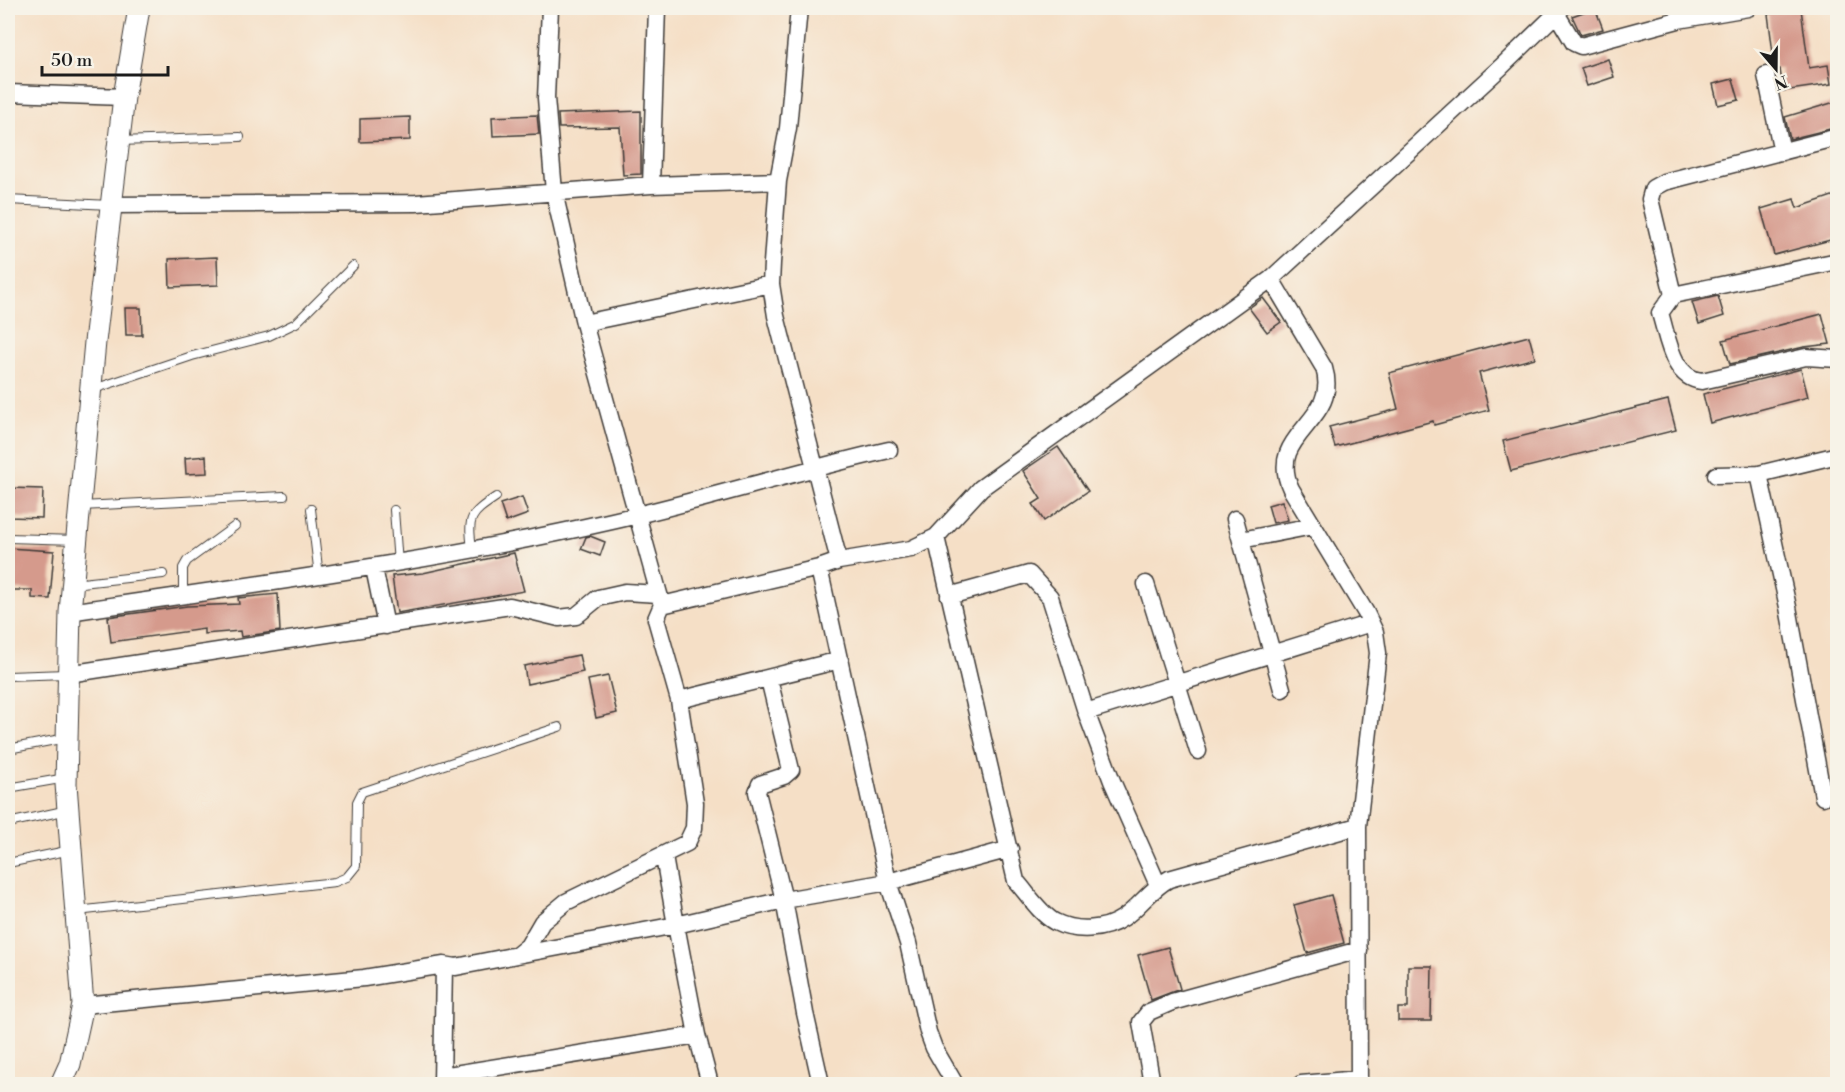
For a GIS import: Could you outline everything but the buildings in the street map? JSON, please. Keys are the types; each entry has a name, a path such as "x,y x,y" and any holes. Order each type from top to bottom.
{"street":[{"path":"61,1084 70,1064 83,1005 66,778 70,612 118,141 139,8"},
{"path":"517,955 528,946 542,922 566,902 664,857 687,843 694,828 695,803 679,700 656,619 660,600 584,323 554,192 546,98 550,8"},
{"path":"651,185 657,8"},
{"path":"799,8 788,128 778,181 771,284 776,316 813,467 839,561"},
{"path":"68,674 510,606 559,618 576,616 598,598 624,592 660,600 819,568 839,561 910,549 936,537 981,488 1271,279 1559,10 1574,43 1581,46 1678,20 1748,8"},
{"path":"1766,75 1782,153"},
{"path":"8,93 124,97"},
{"path":"1673,295 1650,198 1653,188 1664,182 1838,137"},
{"path":"111,205 416,203 651,185 778,181"},
{"path":"1838,261 1673,295 1660,313 1673,356 1680,371 1691,380 1702,381 1806,357 1838,359"},
{"path":"1271,279 1324,368 1328,381 1324,401 1287,453 1284,468 1291,489 1371,623 1378,653 1358,826 1359,1082 1301,1084"},
{"path":"584,323 771,284"},
{"path":"70,612 398,564 637,514 813,467 889,450"},
{"path":"1716,475 1759,474 1838,455"},
{"path":"1759,474 1788,607 1823,797"},
{"path":"1235,519 1282,689"},
{"path":"1241,540 1313,526"},
{"path":"936,537 1016,881 1053,921 1070,927 1090,929 1122,919 1158,885 1358,826"},
{"path":"374,568 386,626"},
{"path":"819,568 888,882 908,943 928,1032 934,1048 955,1084"},
{"path":"949,596 1029,574 1050,597 1086,712 1112,781 1158,885"},
{"path":"1146,584 1198,751"},
{"path":"1086,712 1371,623"},
{"path":"679,700 840,660"},
{"path":"769,679 790,770 784,776 760,784 757,792 784,900 821,1084"},
{"path":"83,1005 364,978 444,965 456,967 676,925 784,900 888,882 1010,849"},
{"path":"664,857 697,1035 710,1084"},
{"path":"1152,1084 1141,1022 1149,1012 1172,1002 1359,950"},
{"path":"444,965 442,1080 697,1035"}],"lane":[{"path":"118,141 240,137"},
{"path":"8,200 111,205"},
{"path":"91,390 192,356 269,336 296,322 353,266"},
{"path":"81,506 284,496"},
{"path":"472,549 469,521 475,512 496,497"},
{"path":"311,509 318,576"},
{"path":"394,510 398,564"},
{"path":"183,595 183,568 187,561 235,526"},
{"path":"8,538 78,540"},
{"path":"73,584 163,574"},
{"path":"8,676 68,674"},
{"path":"77,911 335,882 347,878 356,866 357,802 362,792 559,727"},
{"path":"8,749 67,738"},
{"path":"8,788 66,778"},
{"path":"8,823 68,810"},
{"path":"8,863 72,850"}]}
